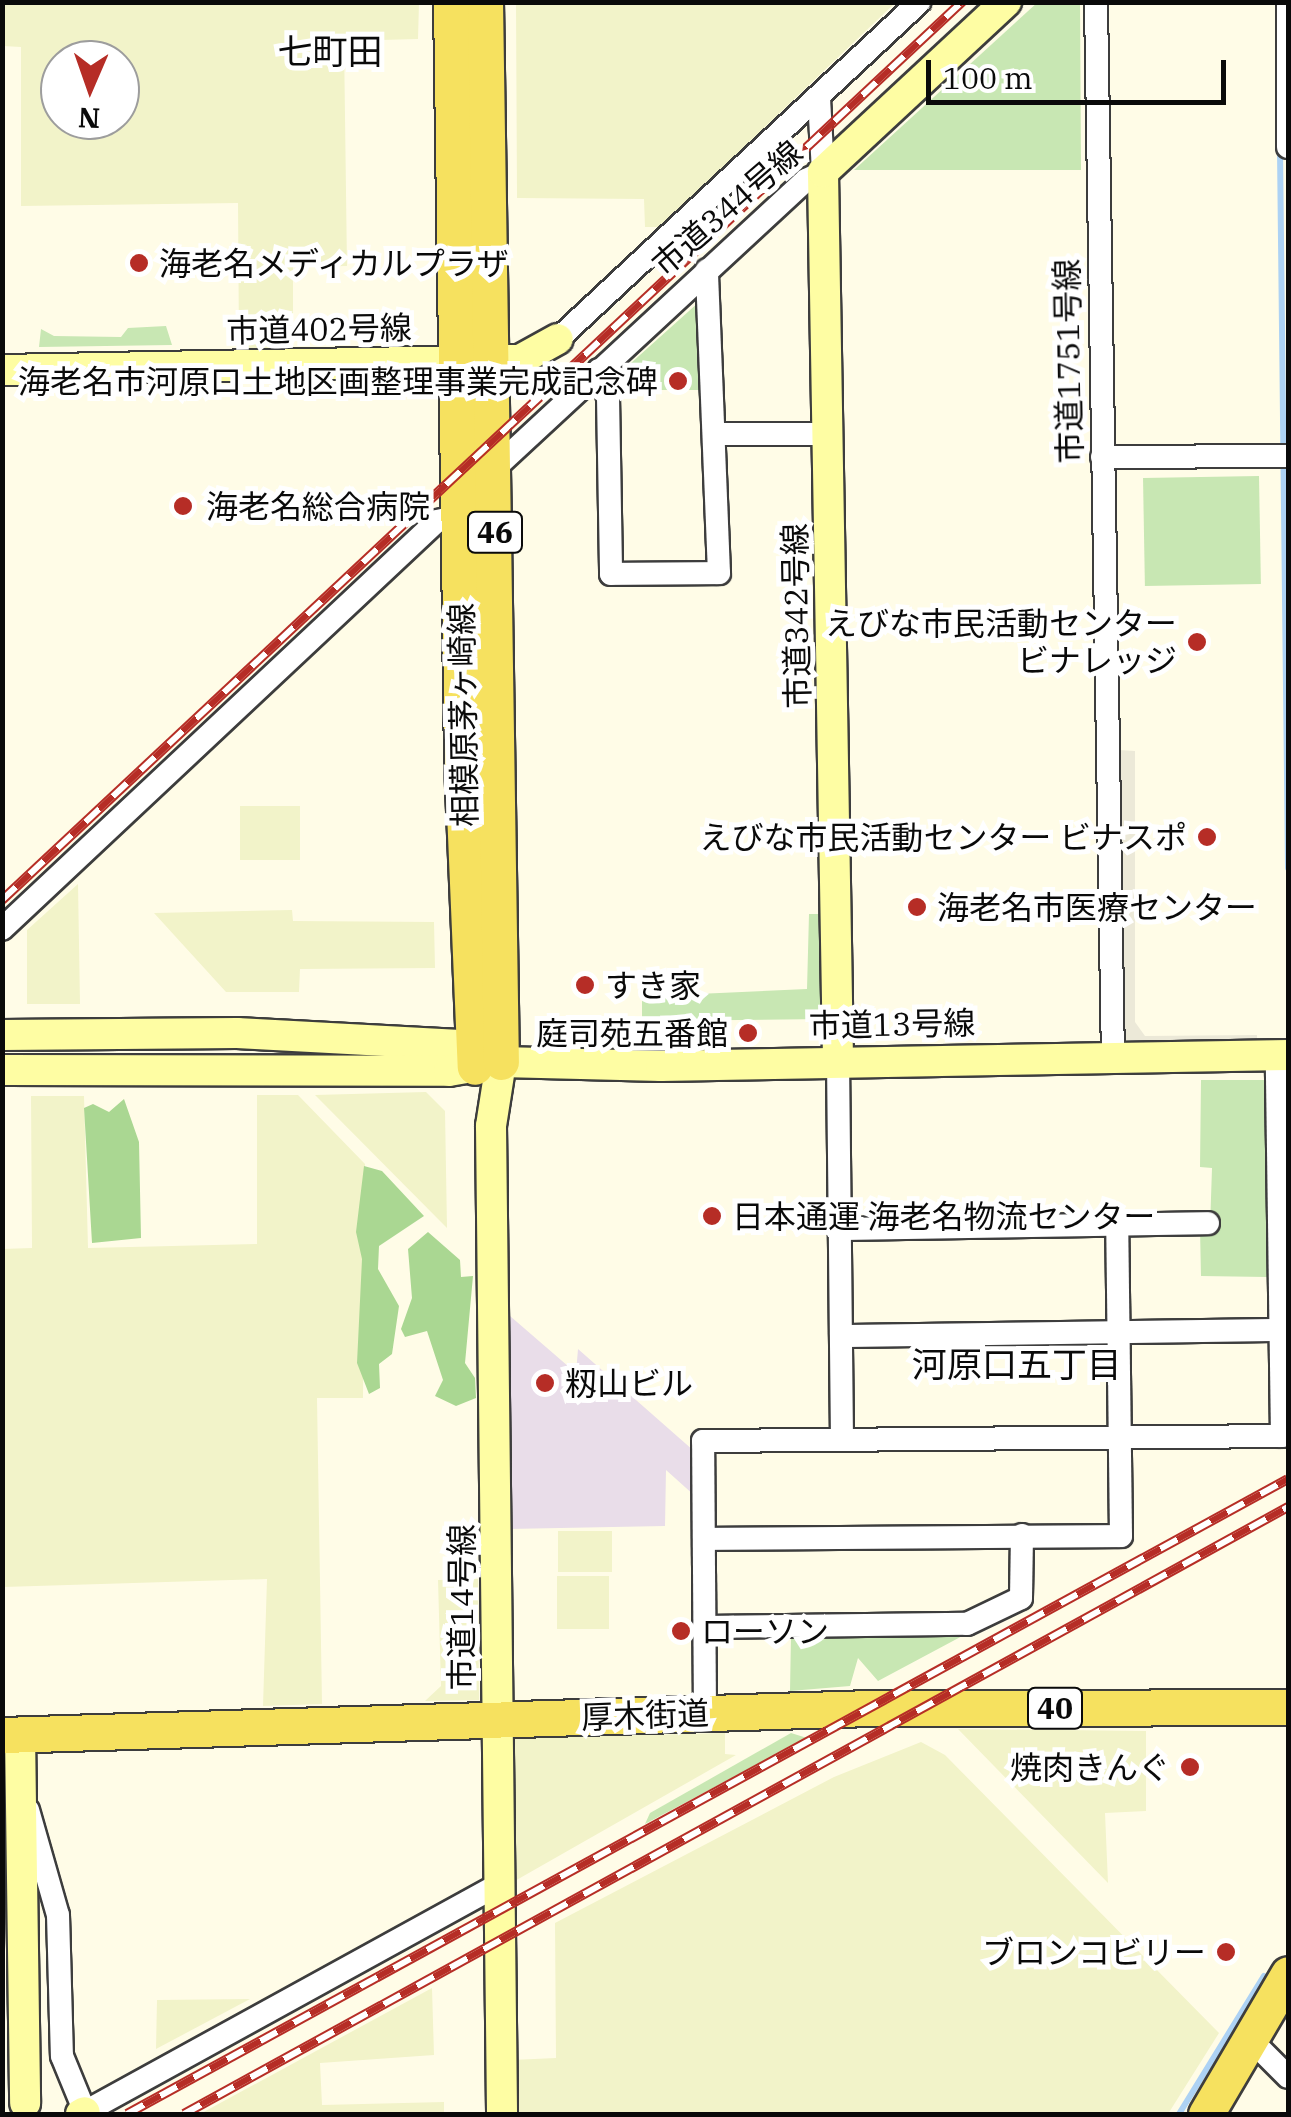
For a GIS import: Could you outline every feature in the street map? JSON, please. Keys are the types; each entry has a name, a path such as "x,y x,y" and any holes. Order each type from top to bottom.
{"main road":[{"name":"相模原茅ヶ崎線","path":"451,2 473,361 494,468 483,1058"},
{"name":"相模原茅ヶ崎線","path":"483,1058 460,516 473,361 485,2"},
{"name":"厚木街道","path":"11,1734 705,1712 1288,1708"},
{"path":"1206,2114 1288,1974"}],"street":[{"path":"558,339 919,2"},
{"name":"市道344号線","path":"494,468 1006,2"},
{"name":"市道1751号線","path":"1096,2 1114,1056"},
{"path":"1288,2 1288,147"},
{"path":"819,98 822,172"},
{"name":"市道342号線","path":"822,172 838,1059"},
{"path":"599,370 608,397 611,574 719,573 717,434 708,270"},
{"name":"市道402号線","path":"2,370 527,358 558,339"},
{"path":"717,434 828,434"},
{"path":"1102,457 1283,456"},
{"path":"2,929 436,521 460,516"},
{"name":"市道13号線","path":"2,1035 236,1033 483,1058 661,1066 838,1059 1283,1056"},
{"path":"705,1712 703,1441 1282,1436 1283,1056"},
{"name":"市道13号線","path":"2,1070 483,1058"},
{"name":"市道14号線","path":"483,1058 491,1100 502,2114"},
{"path":"838,1059 842,1437"},
{"path":"839,1229 1208,1223"},
{"path":"704,1539 1121,1536 1117,1224"},
{"path":"841,1336 1280,1330"},
{"path":"704,1628 968,1624 1021,1598 1022,1536"},
{"path":"11,1734 20,1783 58,1915 62,2056 83,2113 499,1884"},
{"path":"20,1783 26,2103"},
{"path":"1252,2040 1288,2077"}],"shaded area":[{"path":"1119,750 1135,751 1135,1022 1145,1036 1257,1035 1257,1051 1132,1051 1124,1043"},
{"path":"502,1309 576,1373 578,1349 694,1451 695,1496 666,1470 665,1526 506,1529"}],"green space":[{"path":"516,2 895,3 660,227 645,227 644,199 517,198"},
{"path":"1038,2 1080,3 1081,170 854,170"},
{"path":"2,3 419,3 418,39 344,41 347,266 293,267 293,342 288,348 239,348 238,203 21,206 21,47 3,46"},
{"path":"699,302 703,390 616,390 621,372"},
{"path":"166,326 172,345 39,347 41,329 54,336 121,337 128,328"},
{"path":"1259,476 1261,584 1145,586 1143,478"},
{"path":"240,806 300,806 300,860 240,860"},
{"path":"78,884 80,1004 27,1004 27,930"},
{"path":"292,910 293,921 434,922 435,968 300,969 299,992 226,992 154,913"},
{"path":"809,914 823,914 824,1019 642,1021 642,1000 653,996 807,989"},
{"path":"1201,1080 1268,1080 1267,1277 1201,1276 1200,1229 1210,1228 1212,1168 1200,1167"},
{"path":"426,1092 445,1111 447,1228 315,1095"},
{"path":"257,1095 298,1095 365,1164 363,1398 317,1398 322,1704 263,1706 267,1579 3,1587 2,1249 32,1248 31,1096 84,1096 88,1248 257,1244"},
{"path":"124,1099 139,1142 141,1238 92,1243 84,1108 93,1104 109,1112"},
{"path":"364,1166 382,1171 424,1216 379,1246 378,1269 399,1306 392,1354 379,1364 380,1388 369,1394 357,1363 362,1259 356,1232"},
{"path":"428,1232 460,1260 461,1277 473,1276 465,1363 475,1378 476,1398 456,1406 435,1396 443,1380 427,1331 405,1337 401,1329 412,1298 408,1249"},
{"path":"558,1531 612,1531 612,1572 558,1572"},
{"path":"557,1576 609,1576 609,1629 557,1629"},
{"path":"478,1579 479,1700 425,1701 441,1686 438,1580"},
{"path":"966,1634 878,1681 858,1658 850,1686 790,1691 791,1635"},
{"path":"958,1729 1146,1731 1146,1811 1105,1813 1108,1883"},
{"path":"725,1733 725,1754 736,1755 513,1882 515,1738"},
{"path":"791,1733 807,1738 645,1824 650,1813"},
{"path":"921,1742 945,1755 1219,2033 1168,2114 513,2114 512,2060 556,2058 555,1923 834,1777"},
{"path":"432,1988 434,2055 320,2063 322,2105 444,2102 444,2114 200,2114"},
{"path":"250,1999 156,2049 157,2000"}],"waterway":[{"path":"1280,150 1288,868"},
{"path":"1179,2114 1264,1976"}],"railway":[{"path":"2,900 962,2"},
{"path":"127,2114 1288,1479"},
{"path":"184,2114 1288,1507"}],"place":[{"name":"海老名メディカルプラザ","path":"139,263"},
{"name":"海老名市河原口土地区画整理事業完成記念碑","path":"678,381"},
{"name":"海老名総合病院","path":"183,506"},
{"name":"えびな市民活動センター ビナレッジ","path":"1197,642"},
{"name":"えびな市民活動センター ビナスポ","path":"1207,837"},
{"name":"海老名市医療センター","path":"917,907"},
{"name":"すき家","path":"585,985"},
{"name":"庭司苑五番館","path":"748,1033"},
{"name":"日本通運 海老名物流センター","path":"712,1216"},
{"name":"籾山ビル","path":"545,1383"},
{"name":"ローソン","path":"681,1631"},
{"name":"焼肉きんぐ","path":"1190,1767"},
{"name":"ブロンコビリー","path":"1226,1952"}],"district":[{"name":"七町田","path":"330,51"},
{"name":"河原口五丁目","path":"1017,1364"}]}
